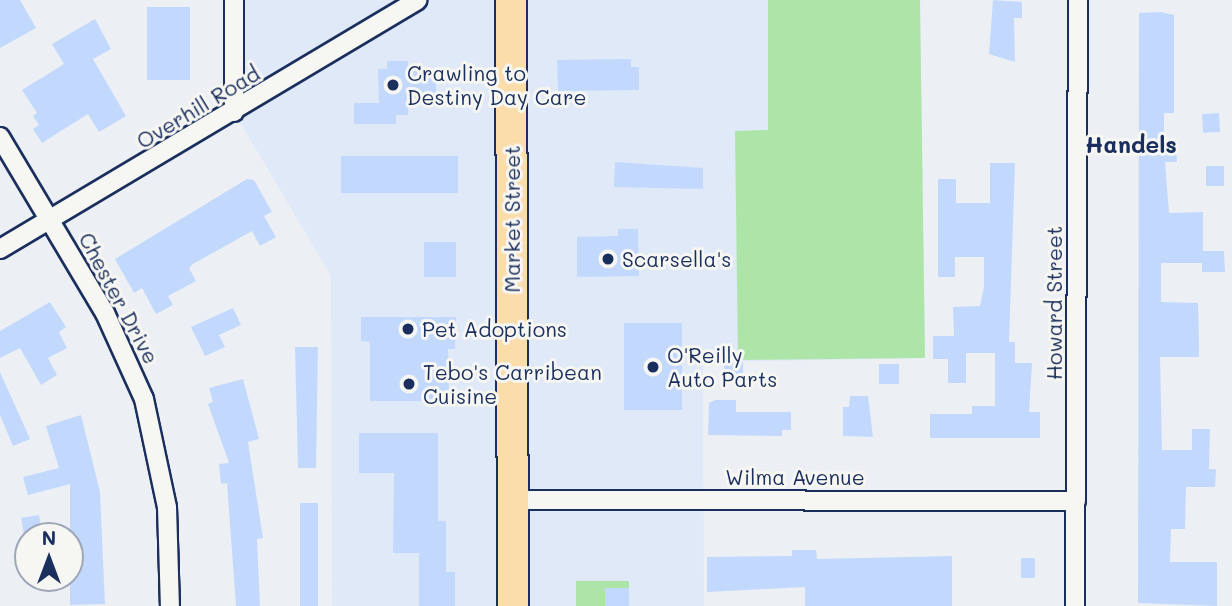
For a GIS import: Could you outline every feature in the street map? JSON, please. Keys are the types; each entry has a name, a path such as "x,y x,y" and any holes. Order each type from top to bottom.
{"main road":[{"name":"Market Street","path":"511,0 513,606"}],"street":[{"path":"234,0 234,113"},
{"name":"Overhill Road","path":"0,249 234,113 416,0"},
{"name":"Howard Street","path":"1075,606 1078,0"},
{"name":"Chester Drive","path":"0,137 124,349 145,401 167,507 170,606"},
{"name":"Wilma Avenue","path":"514,499 1076,501"}],"shaded area":[{"path":"234,0 920,0 925,358 703,362 704,606 332,606 331,276 234,112"}],"green space":[{"path":"768,0 920,0 925,358 738,360 735,131 768,130"},
{"path":"576,581 629,581 629,588 606,588 605,606 576,606"}],"building":[{"path":"0,0 20,0 36,28 0,48"},
{"path":"993,0 1022,2 1022,18 1014,18 1015,62 989,54"},
{"path":"147,7 190,7 190,80 147,80"},
{"path":"1161,12 1174,15 1174,113 1164,113 1164,144 1176,144 1177,162 1165,162 1169,213 1203,212 1203,251 1224,251 1225,272 1202,272 1202,263 1161,263 1161,302 1198,303 1199,339 1199,357 1160,357 1162,450 1192,450 1192,429 1210,429 1209,469 1216,469 1215,487 1186,487 1185,529 1171,529 1170,562 1217,562 1217,606 1138,603 1139,13"},
{"path":"95,19 111,49 93,59 126,116 99,132 88,114 42,143 33,129 39,125 33,116 37,113 22,90 64,64 52,44"},
{"path":"631,59 631,67 639,67 639,90 558,91 557,60"},
{"name":"Crawling to Destiny Day Care","path":"387,61 408,61 408,70 436,70 436,99 408,99 408,115 396,115 396,124 354,124 354,103 379,103 378,69 387,69"},
{"path":"1219,113 1220,132 1203,133 1202,114"},
{"path":"341,156 458,156 458,193 341,193"},
{"path":"615,162 703,168 703,189 614,187"},
{"path":"990,163 1015,163 1009,342 1015,342 1015,363 1032,363 1029,412 1040,412 1040,438 930,438 930,414 972,414 972,406 995,406 995,353 966,353 966,383 948,383 948,359 933,359 933,336 954,336 953,307 980,306 984,287 984,257 955,257 955,277 938,277 938,179 956,179 956,203 990,203"},
{"path":"1206,166 1224,166 1224,186 1206,186"},
{"path":"247,179 254,180 272,212 264,216 276,237 260,246 252,231 193,264 189,268 196,281 168,296 173,305 156,314 142,288 134,293 115,259"},
{"name":"Scarsella's","path":"618,229 638,229 639,276 577,277 577,237 618,236"},
{"path":"424,242 456,242 456,277 424,277"},
{"path":"50,302 66,327 59,332 67,348 48,358 57,375 41,385 20,348 0,358 0,331"},
{"path":"233,308 241,325 219,335 225,347 205,356 191,327"},
{"path":"361,317 456,317 455,349 448,349 449,401 370,401 370,342 361,341"},
{"name":"O'Reilly Auto Parts","path":"624,323 682,323 682,410 624,410"},
{"path":"295,347 318,347 316,468 298,468"},
{"path":"724,362 743,362 743,379 724,379"},
{"path":"879,364 899,364 899,384 879,384"},
{"path":"0,372 30,439 13,446 0,415"},
{"path":"243,379 259,439 248,442 263,538 257,539 260,606 236,606 227,483 221,484 219,464 229,463 208,404 213,402 209,388"},
{"path":"850,396 868,396 873,437 843,436 843,407 849,407"},
{"path":"715,400 736,400 736,412 791,412 791,430 782,430 782,436 708,435 709,403"},
{"path":"81,415 100,492 105,604 70,605 70,592 84,592 84,522 70,522 70,484 28,495 23,477 59,468 46,426"},
{"path":"359,433 438,433 438,521 446,521 446,572 455,572 455,606 419,606 419,553 393,553 394,473 359,473"},
{"path":"300,503 318,503 318,606 300,606"},
{"path":"39,515 40,522 22,522 21,518"},
{"path":"792,550 816,550 817,559 952,556 952,606 805,606 805,587 707,592 707,557 792,556"},
{"path":"1021,558 1035,558 1035,578 1021,578"},
{"path":"605,588 629,588 629,606 605,606"}],"place":[{"name":"Crawling to Destiny Day Care","path":"393,85"},
{"name":"Scarsella's","path":"608,259"},
{"name":"Pet Adoptions","path":"408,329"},
{"name":"O'Reilly Auto Parts","path":"653,367"},
{"name":"Tebo's Carribean Cuisine","path":"409,384"}],"district":[{"name":"Handels","path":"1131,144"}]}
